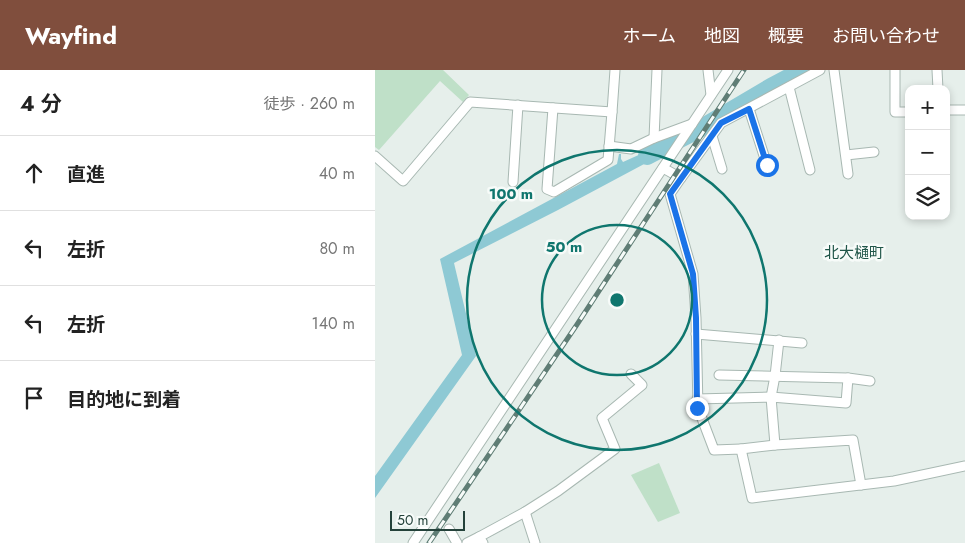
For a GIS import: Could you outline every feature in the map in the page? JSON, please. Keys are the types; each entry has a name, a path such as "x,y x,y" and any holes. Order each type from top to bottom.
{"street":[{"path":"553,108 547,189 554,192 608,160 615,70"},
{"path":"654,138 657,70"},
{"path":"708,70 711,95"},
{"path":"413,543 729,70"},
{"path":"819,70 721,123 670,194 693,274 697,408 714,450 853,440 861,485"},
{"path":"834,70 848,174"},
{"path":"895,70 895,112 905,112"},
{"path":"937,70 938,85"},
{"path":"789,87 810,170"},
{"path":"375,156 403,181 470,102 612,112"},
{"path":"513,182 519,105"},
{"path":"749,109 767,165"},
{"path":"950,110 965,110"},
{"path":"609,146 631,149 654,138 690,128"},
{"path":"711,136 722,169"},
{"path":"846,155 874,152"},
{"path":"663,168 681,178"},
{"path":"696,334 802,343"},
{"path":"775,445 771,397 779,340"},
{"path":"467,543 481,540 558,491 615,449 602,418 642,385 631,374"},
{"path":"719,375 848,378 870,381"},
{"path":"697,399 771,397 846,403 848,378"},
{"path":"741,449 752,498 894,481 965,466"},
{"path":"525,512 535,543"},
{"path":"449,528 457,543"}],"green space":[{"path":"375,70 443,70 469,95 463,102 440,81 379,150 375,147"},
{"path":"659,463 680,513 658,522 631,475"}],"water":[{"path":"795,70 810,70 743,107 739,101"},
{"path":"671,141 661,155 454,263 476,356 375,498 375,476 462,355 440,259 617,164 619,154 621,154 623,162"}],"waterway":[{"path":"647,156 705,126 803,70"}],"railway":[{"path":"429,543 576,326 744,70"}],"district":[{"name":"北大樋町","path":"854,253"}],"route":[{"path":"697,408 696,318 693,274 670,194 721,123 749,109 767,165"}]}
